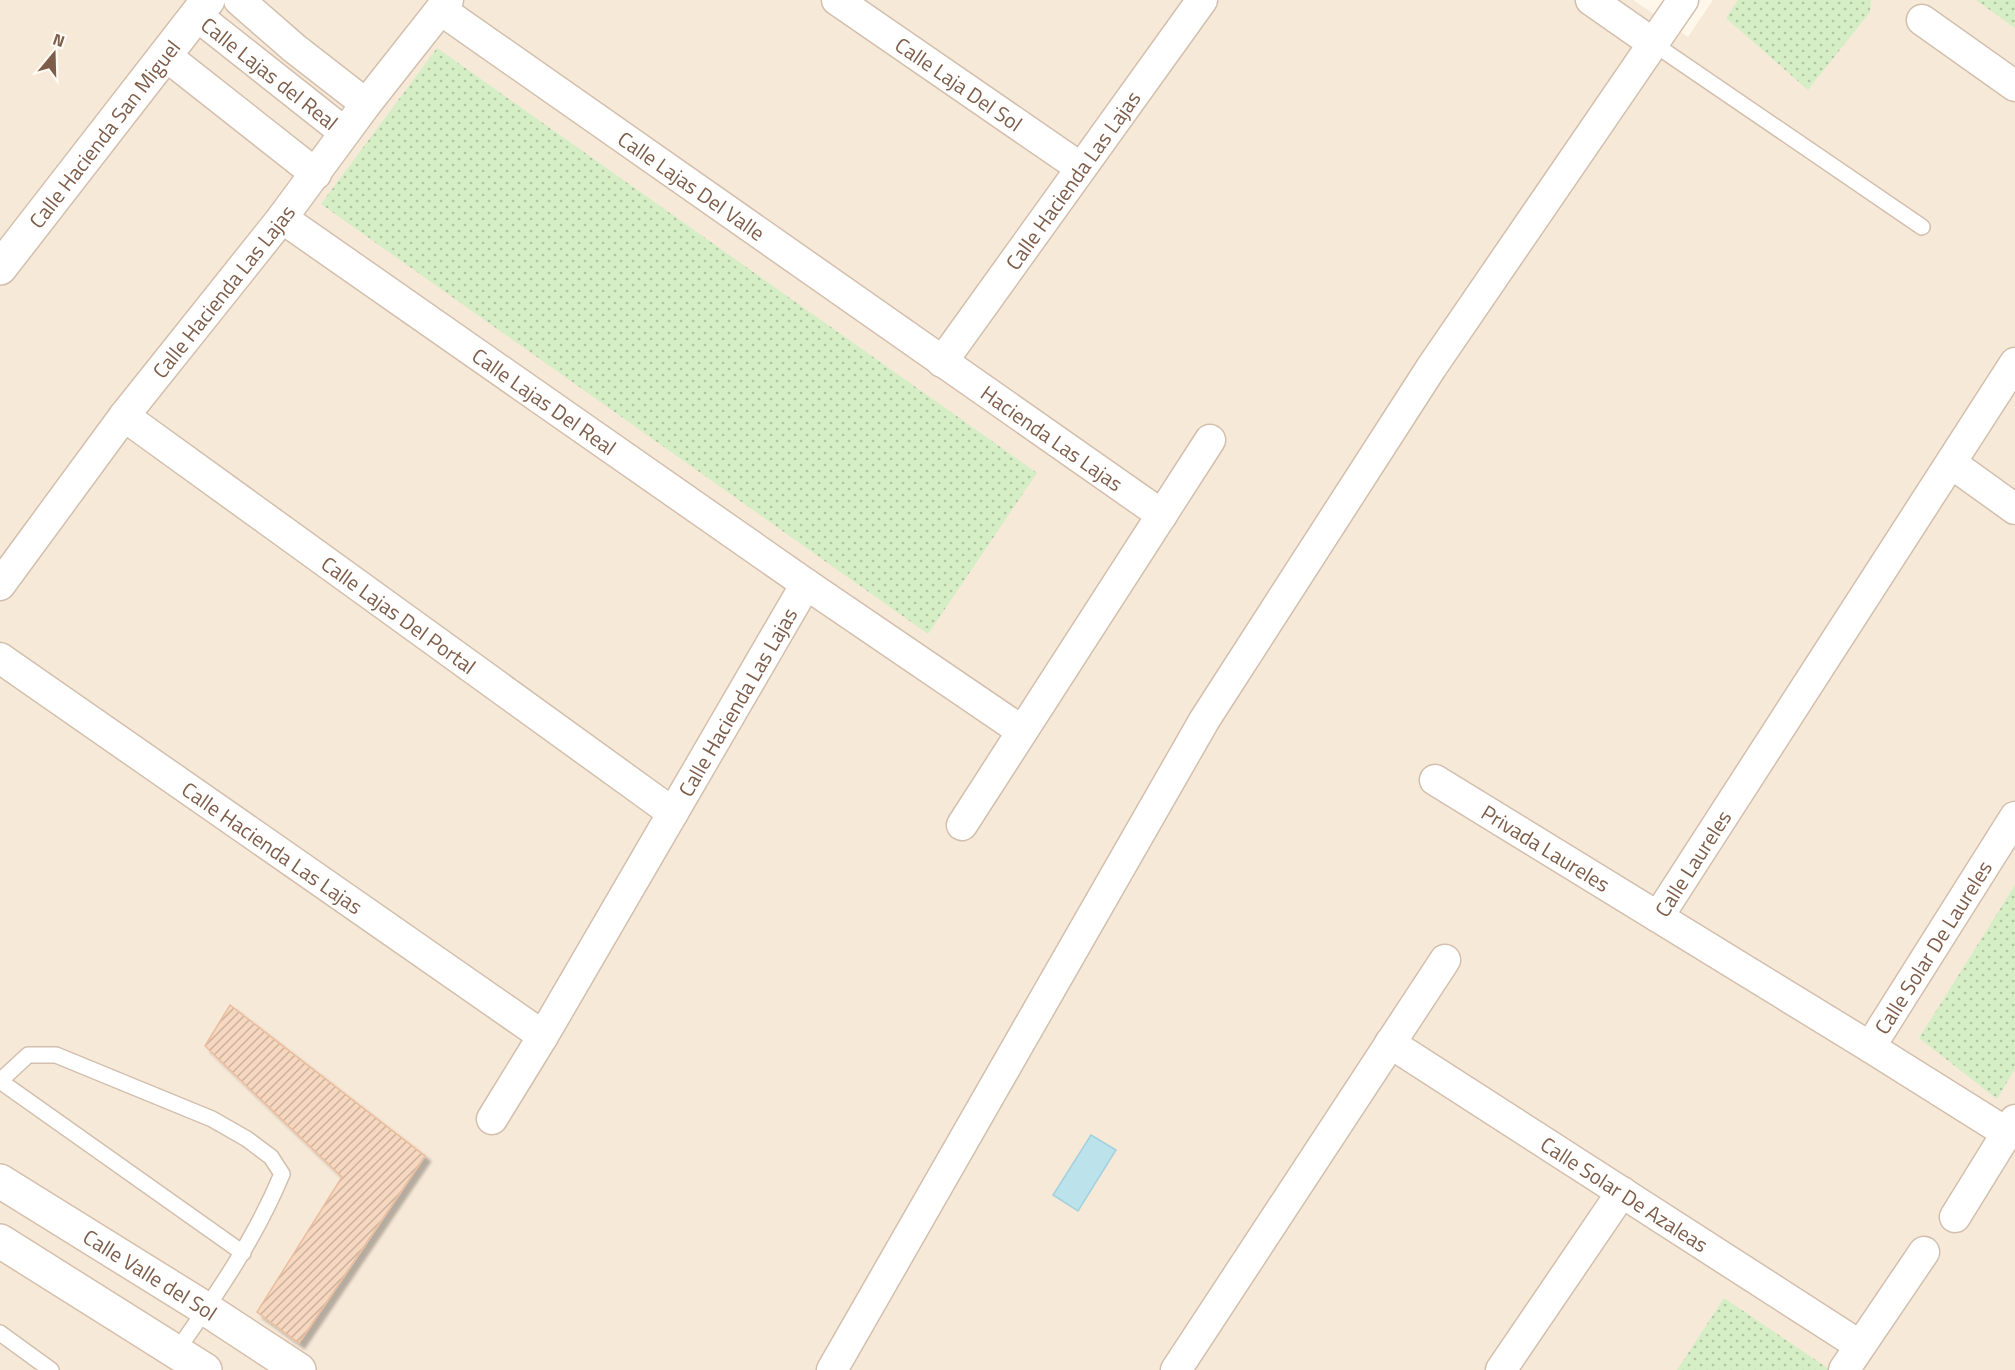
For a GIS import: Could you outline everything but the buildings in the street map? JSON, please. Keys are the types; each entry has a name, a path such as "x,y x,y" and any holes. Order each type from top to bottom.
{"main road":[{"name":"Calle Hacienda San Miguel","path":"0,268 202,7"},
{"name":"Calle Valle del Sol","path":"0,1181 206,1309 299,1370"},
{"path":"3,1248 205,1370"}],"street":[{"name":"Calle Lajas del Real","path":"239,0 294,48 366,104"},
{"name":"Calle Laja Del Sol","path":"837,0 1081,168"},
{"name":"Calle Hacienda Las Lajas","path":"942,362 1202,0"},
{"path":"1591,0 1654,44"},
{"path":"832,1370 1205,719 1431,368 1683,0"},
{"name":"Calle Hacienda Las Lajas","path":"0,585 124,416 282,218 316,174 344,132 445,5"},
{"name":"Calle Lajas Del Valle","path":"445,5 942,362"},
{"name":"Calle Lajas del Real","path":"202,7 344,132"},
{"path":"1922,20 2015,86"},
{"path":"165,55 316,174"},
{"name":"Calle Lajas Del Real","path":"282,218 806,584"},
{"name":"Hacienda Las Lajas","path":"942,362 1162,515"},
{"name":"Calle Laureles","path":"1955,1217 2011,1127 1870,1047 1658,917 2015,363"},
{"name":"Calle Lajas Del Portal","path":"124,416 673,813"},
{"path":"962,825 1210,440"},
{"path":"1951,462 2015,509"},
{"name":"Calle Hacienda Las Lajas","path":"492,1119 543,1036 806,584"},
{"path":"806,584 1022,731"},
{"name":"Calle Hacienda Las Lajas","path":"0,658 543,1036"},
{"name":"Privada Laureles","path":"1435,780 1658,917"},
{"name":"Calle Solar De Laureles","path":"1870,1047 2015,817"},
{"path":"1176,1370 1445,960"},
{"name":"Calle Solar De Azaleas","path":"1390,1043 1622,1192 1851,1358 1924,1252"},
{"path":"1501,1370 1622,1192"}],"lane":[{"path":"1654,44 1922,227"},
{"path":"177,1352 243,1253 272,1199 282,1174 271,1157 247,1139 212,1119 56,1055 28,1054 0,1081 243,1253"},
{"path":"0,1333 51,1370"}],"shaded area":[{"path":"0,0 1633,0 1688,37 1713,0 2015,0 2015,1370 0,1370"}],"green space":[{"path":"1738,0 1871,0 1870,12 1808,90 1726,18"},
{"path":"1976,0 2015,0 2015,28"},
{"path":"437,48 1037,473 928,634 321,204"},
{"path":"2015,885 2015,1069 1997,1099 1919,1038"},
{"path":"1724,1298 1829,1369 1829,1370 1677,1370"}],"water":[{"path":"1091,1135 1116,1150 1078,1211 1053,1195"}]}
